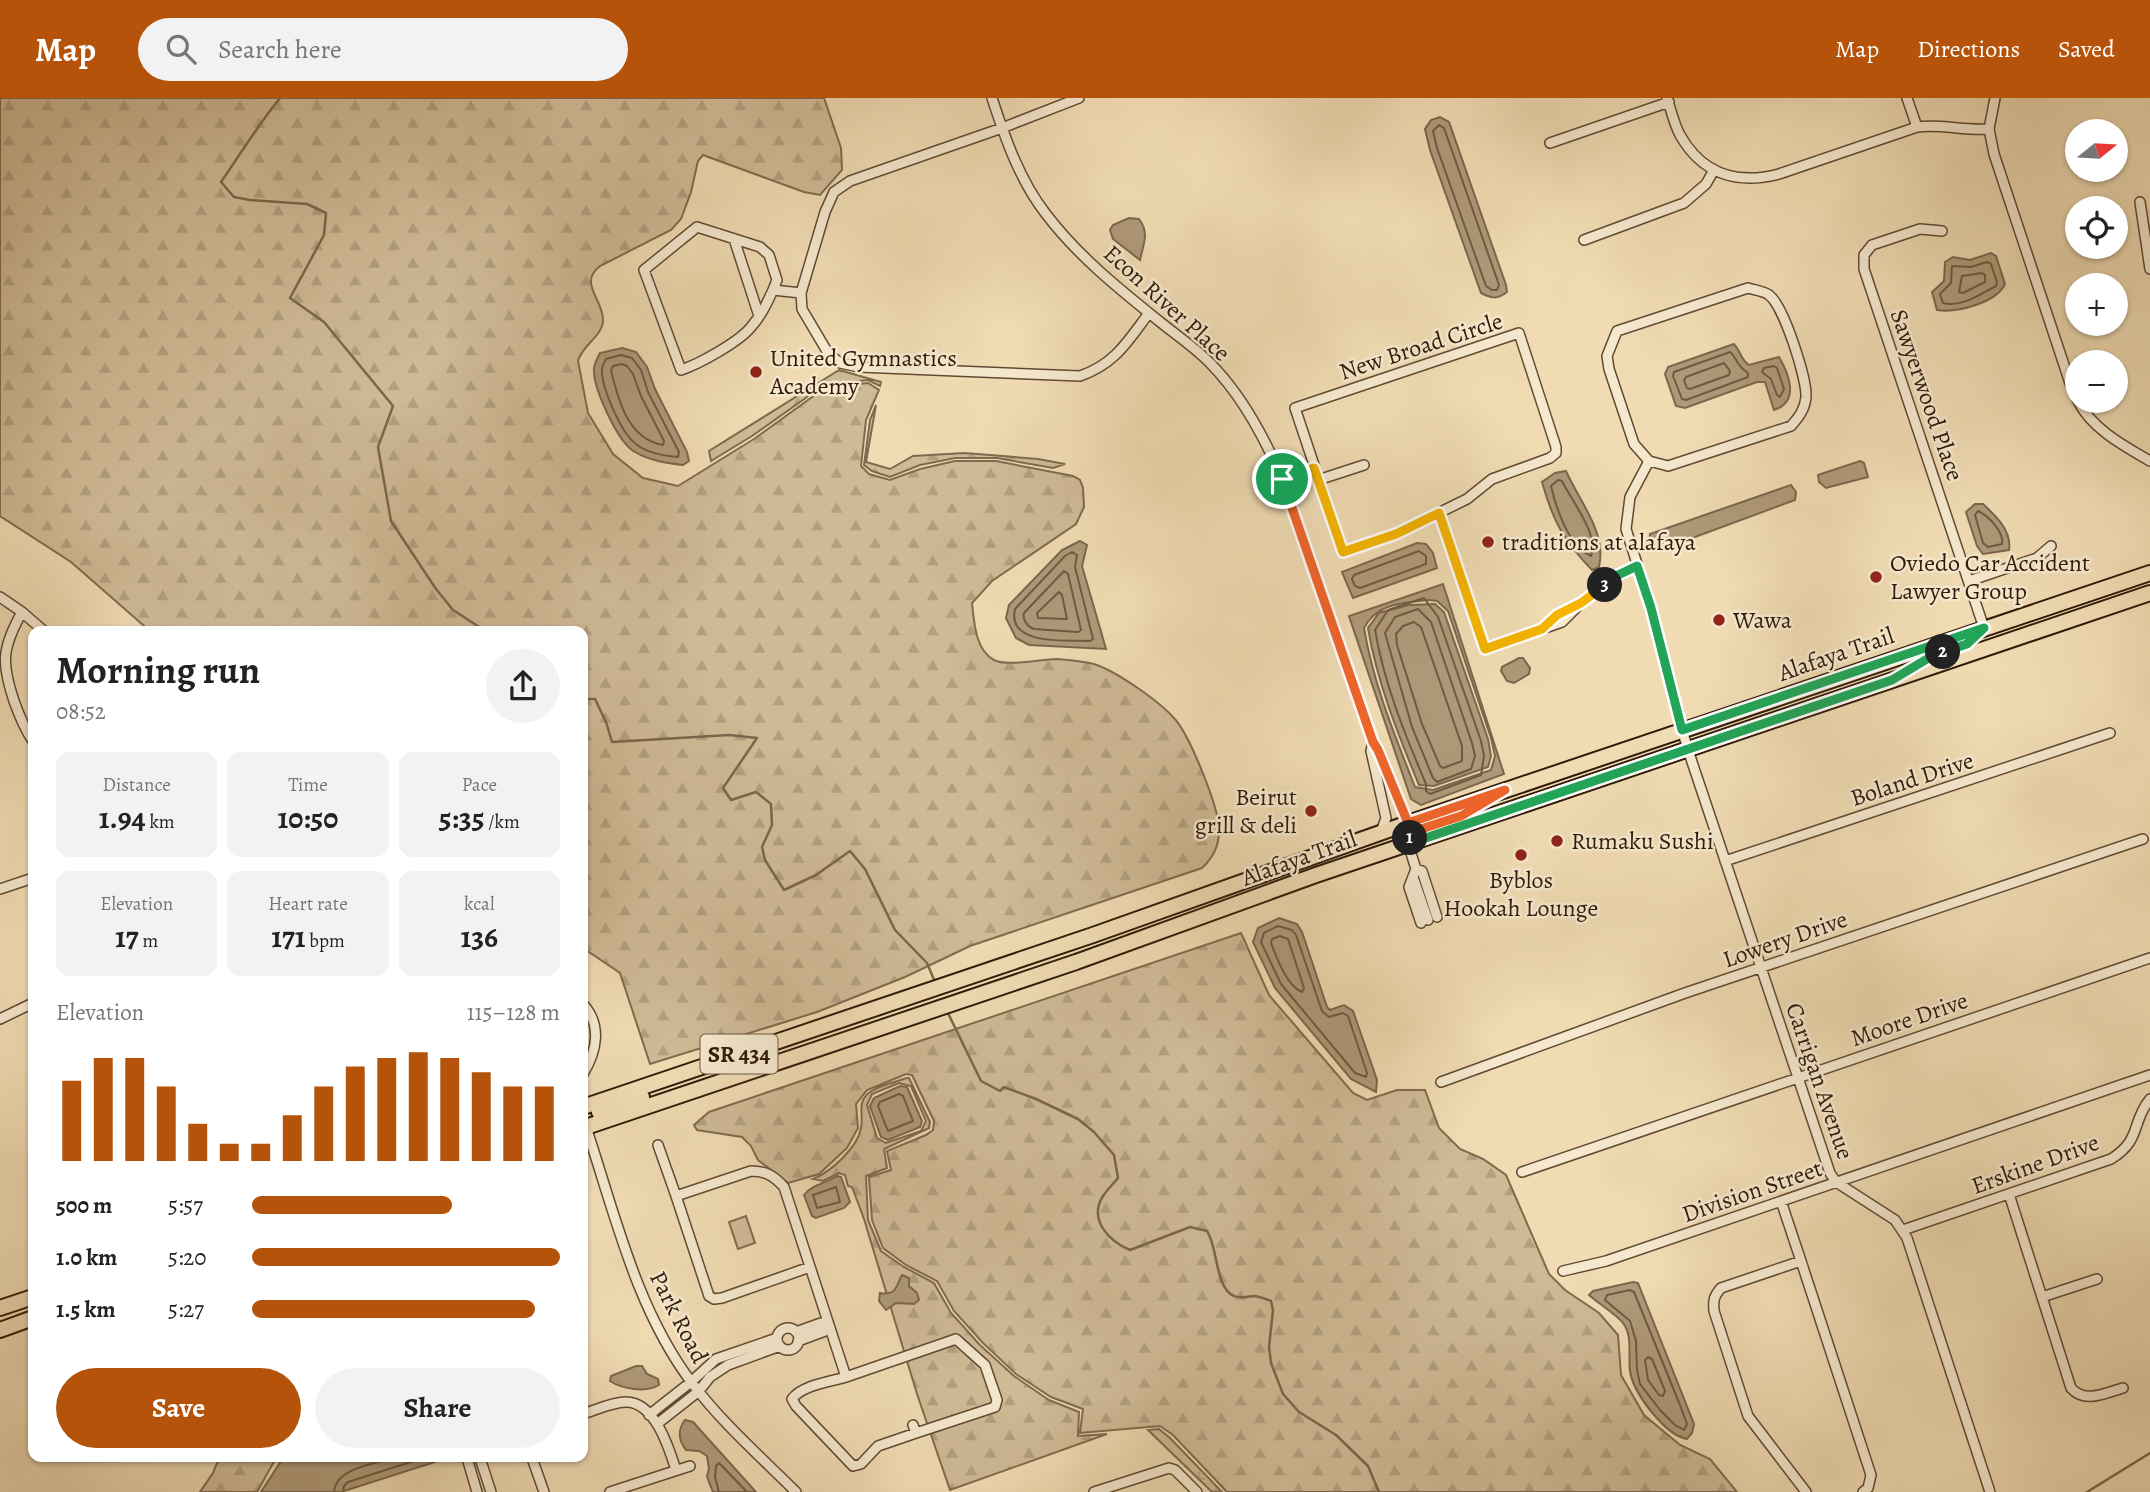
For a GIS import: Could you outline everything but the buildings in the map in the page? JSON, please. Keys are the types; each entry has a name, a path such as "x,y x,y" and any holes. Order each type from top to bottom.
{"main road":[{"name":"Alafaya Trail","path":"588,1105 995,969 1380,832 2150,573"},
{"name":"Alafaya Trail","path":"588,1126 1076,962 1316,875 2150,593"},
{"path":"1988,647 1999,635 2039,620 2081,595"},
{"path":"1892,680 1932,656 1967,644 1984,628"},
{"path":"1408,844 1414,833 1461,816 1505,790"},
{"path":"1316,875 1346,854 1391,839 1408,823"},
{"path":"1076,962 1078,951 1093,935"},
{"path":"811,1051 821,1040 826,1026"},
{"path":"588,1123 600,1112 649,1095 679,1074"},
{"path":"0,1308 28,1299"},
{"path":"0,1330 28,1320"}],"street":[{"name":"Econ River Place","path":"992,98 1002,128 1027,183 1044,212 1070,242 1149,313 1208,361 1239,397 1266,442 1282,479 1373,742 1408,823"},
{"path":"1079,98 859,178 834,192 825,212 802,293 802,309 828,354 840,363 859,367 1080,376 1107,364 1123,348 1149,313"},
{"path":"1907,98 1917,127"},
{"path":"1995,98 1989,129 1994,154 2065,368"},
{"path":"1550,144 1668,100 1678,132 1702,162 1729,176 1760,179 1917,127 1933,125 1958,129 1989,129"},
{"path":"1584,240 1684,203 1706,184 1714,170"},
{"path":"2140,202 2150,269"},
{"path":"697,227 734,239 760,247 769,255 777,280 773,290 749,330 697,364 681,370 644,270 697,227"},
{"name":"Sawyerwood Place","path":"1941,231 1920,229 1872,245 1864,255 1864,269 1984,628"},
{"path":"734,239 759,316"},
{"path":"1748,288 1769,295 1784,319 1805,384 1806,400 1801,416 1791,426 1668,466 1648,461 1634,444 1609,369 1607,356 1617,331 1748,288"},
{"path":"773,290 802,293"},
{"name":"New Broad Circle","path":"1518,333 1556,447 1556,453 1550,458 1492,479 1467,499 1396,534 1343,552 1318,481 1295,408 1518,333"},
{"path":"2087,413 2109,435 2150,461"},
{"name":"Carrigan Avenue","path":"1648,461 1630,497 1626,529 1651,608 1682,730 1725,861 1830,1172 1836,1182 1895,1220 1903,1230 1990,1492"},
{"path":"1318,481 1364,465"},
{"path":"1282,479 1314,468"},
{"path":"1439,513 1485,649 1562,622 1581,603 1618,575 1637,566"},
{"path":"1969,581 2037,558 2051,546"},
{"path":"0,597 38,626"},
{"path":"23,612 12,631 5,655 5,669 17,711 28,732"},
{"name":"Boland Drive","path":"1725,861 2110,733"},
{"name":"Econ River Place","path":"1373,742 1371,751 1386,818 1380,832"},
{"name":"Lowery Drive","path":"1441,1082 1528,1052 1596,1024 2143,839"},
{"path":"1408,844 1428,920"},
{"path":"0,889 28,880"},
{"name":"Moore Drive","path":"1522,1172 2150,958"},
{"path":"0,1019 28,1005"},
{"path":"588,1012 594,1021 596,1047 588,1064"},
{"name":"Division Street","path":"1563,1271 1606,1261 2150,1074"},
{"name":"Erskine Drive","path":"1903,1230 2111,1159 2129,1145 2136,1133 2142,1111 2150,1099"},
{"name":"Park Road","path":"588,1138 655,1324 691,1382 796,1492"},
{"path":"658,1145 709,1296 714,1299 722,1298 810,1267"},
{"path":"676,1196 751,1171 769,1174 784,1187 846,1377"},
{"path":"2009,1194 2071,1388 2077,1395 2091,1397 2123,1388"},
{"path":"1781,1201 1871,1475 1868,1488 1863,1492"},
{"path":"1801,1261 1721,1288 1713,1297 1713,1302 1748,1416 1806,1492"},
{"path":"2042,1297 2097,1279"},
{"path":"778,1342 780,1331 786,1328 797,1336 825,1331 829,1326"},
{"path":"778,1342 786,1350 792,1349 797,1336"},
{"path":"956,1339 985,1365 997,1400 995,1407 915,1429 878,1446 861,1464 853,1466 792,1399 803,1390 846,1377 956,1339"},
{"path":"649,1415 716,1359 778,1342"},
{"path":"657,1424 699,1391 710,1377 728,1365 778,1342"},
{"path":"672,1397 679,1407"},
{"path":"588,1413 626,1402 635,1403 657,1424 676,1470"},
{"path":"468,1462 478,1492"},
{"path":"481,1462 491,1492"},
{"path":"534,1462 544,1492"},
{"path":"610,1492 690,1466"},
{"path":"1094,1492 1169,1468 1175,1470 1197,1492"}],"green space":[{"path":"0,98 824,98 841,148 842,170 820,195 804,192 703,155 698,161 681,219 671,230 600,266 594,272 591,285 602,312 602,326 578,361 588,413 613,454 643,478 678,486 754,439 826,387 868,383 879,390 866,420 861,466 869,474 890,480 920,469 955,461 996,461 1073,476 1080,480 1084,507 1076,524 992,581 972,603 979,642 988,655 1000,662 1057,659 1094,664 1125,680 1167,711 1188,739 1202,772 1218,820 1217,847 1202,868 970,946 905,977 817,1012 650,1064 620,973 588,951 588,626 144,626 71,562 0,516"},
{"path":"839,370 881,382 880,386 868,380 824,385 752,436 711,461 709,451"},
{"path":"876,405 866,462 890,469 913,456 965,453 1065,464 1053,468 997,458 955,458 920,465 890,477 864,465 870,420"},
{"path":"1241,933 1269,995 1353,1093 1367,1100 1397,1090 1425,1090 1439,1128 1460,1149 1483,1159 1506,1175 1549,1274 1565,1290 1599,1313 1618,1335 1621,1375 1644,1415 1680,1445 1710,1459 1737,1492 1227,1492 1173,1435 1160,1426 1080,1433 1083,1409 1051,1397 1016,1374 954,1311 937,1281 906,1265 883,1248 872,1220 869,1177 891,1170 887,1151 933,1130 934,1121 912,1075 906,1074 867,1090 856,1104 858,1128 847,1148 819,1174 788,1183 758,1160 751,1146 742,1137 697,1130 694,1125 709,1112"},
{"path":"909,1078 930,1122 929,1128 884,1149 887,1168 866,1176 868,1220 881,1251 934,1283 951,1313 980,1345 1014,1376 1049,1400 1079,1412 1078,1436 1107,1434 950,1490 852,1187 848,1186 845,1175 839,1173 823,1181 813,1179 835,1165 855,1143 861,1128 862,1104 866,1096 878,1087","holes":["899,1083 911,1086 926,1121 921,1131 886,1143 877,1138 867,1105 872,1094"]},
{"path":"746,1216 755,1243 738,1249 729,1222"},
{"path":"1159,1429 1222,1492 1212,1492 1148,1430"},
{"path":"217,1462 274,1462 257,1492 200,1492"}],"water":[{"path":"1440,117 1449,122 1506,285 1507,292 1497,297 1481,293 1430,150 1425,129 1431,120"},
{"path":"1129,218 1139,219 1144,229 1145,239 1140,260 1113,239 1110,230 1113,225"},
{"path":"1991,253 1996,256 2005,284 2000,291 1975,305 1955,310 1937,310 1932,292 1944,281 1945,262 1953,257 1970,260"},
{"path":"1734,344 1749,365 1779,357 1789,379 1790,394 1787,401 1774,410 1765,382 1757,382 1685,408 1676,406 1665,374 1668,367"},
{"path":"622,348 636,352 647,367 655,389 687,452 689,461 683,465 653,460 635,452 628,447 614,427 598,389 594,367 600,353"},
{"path":"1860,461 1864,463 1868,477 1826,488 1819,482 1818,475"},
{"path":"1566,471 1596,529 1599,567 1592,570 1560,529 1542,482 1555,473"},
{"path":"1791,485 1796,492 1795,500 1657,551 1649,544 1650,534"},
{"path":"1975,504 1983,504 2002,524 2008,536 2009,550 1983,554 1977,546 1966,512"},
{"path":"1080,541 1087,545 1082,566 1106,649 1029,645 1016,638 1006,618 1009,605 1062,550"},
{"path":"1417,543 1426,544 1433,553 1437,568 1353,598 1342,572"},
{"path":"1443,584 1504,774 1421,805 1411,799 1349,616","holes":["1437,601 1448,611 1495,756 1491,770 1433,790 1415,787 1379,689 1364,628 1369,620 1383,609 1410,602"]},
{"path":"1435,604 1444,612 1488,739 1491,756 1488,767 1434,786 1419,785 1383,688 1368,628 1379,613 1409,605"},
{"path":"1523,658 1530,668 1529,674 1514,683 1507,681 1501,671 1502,667"},
{"path":"1279,918 1297,924 1302,932 1327,1007 1330,1010 1344,1005 1353,1011 1377,1080 1376,1092 1351,1079 1275,988 1253,942 1258,928"},
{"path":"900,1086 907,1087 922,1121 920,1127 888,1140 881,1137 870,1106 874,1098"},
{"path":"837,1176 841,1177 850,1202 844,1208 816,1218 812,1216 804,1195"},
{"path":"902,1275 909,1278 909,1286 917,1293 919,1300 914,1304 896,1303 886,1310 879,1301 880,1293 893,1292"},
{"path":"1638,1283 1694,1424 1687,1439 1669,1430 1651,1412 1632,1380 1626,1328 1616,1316 1589,1295 1593,1291"},
{"path":"642,1366 647,1374 658,1379 659,1385 648,1389 634,1389 610,1381 611,1376"},
{"path":"685,1420 693,1422 756,1492 713,1492 707,1477 707,1456 699,1451 686,1450 682,1443 680,1432"},
{"path":"280,1462 435,1462 341,1492 261,1492"}],"waterway":[{"path":"280,98 221,182 234,197 307,204 326,213 324,235 290,298 324,322 393,406 378,447 391,521 453,610 478,626"},
{"path":"588,699 595,699 612,742 729,735 757,738 723,788 731,800 756,792 771,804 772,825 762,847 765,860 784,890 816,875 850,851 865,869 895,930 927,963 935,982"},
{"path":"947,1011 981,1081 1000,1091 1004,1087 1036,1099 1078,1119 1094,1132 1114,1155 1118,1178 1103,1196 1098,1213 1099,1221 1108,1235 1130,1250 1190,1227 1207,1231 1223,1285 1228,1292 1236,1297 1255,1296 1271,1301 1271,1363 1283,1394 1299,1412 1336,1435 1368,1466 1379,1492"},
{"path":"2087,1492 2150,1453"}],"place":[{"name":"United Gymnastics Academy","path":"756,372"},
{"name":"traditions at alafaya","path":"1488,542"},
{"name":"Oviedo Car Accident Lawyer Group","path":"1876,577"},
{"name":"Wawa","path":"1719,620"},
{"name":"Beirut grill & deli","path":"1311,811"},
{"name":"Rumaku Sushi","path":"1557,841"},
{"name":"Byblos Hookah Lounge","path":"1521,855"}],"route":[{"path":"1314,468 1343,552 1396,534 1439,513 1485,649 1542,629 1557,615 1581,603 1618,575 1637,566 1651,608 1682,730 1984,628 1967,644 1932,656 1892,680 1408,844 1414,833 1421,829 1461,816 1505,790 1408,823 1373,742 1282,479 1314,468"}]}
